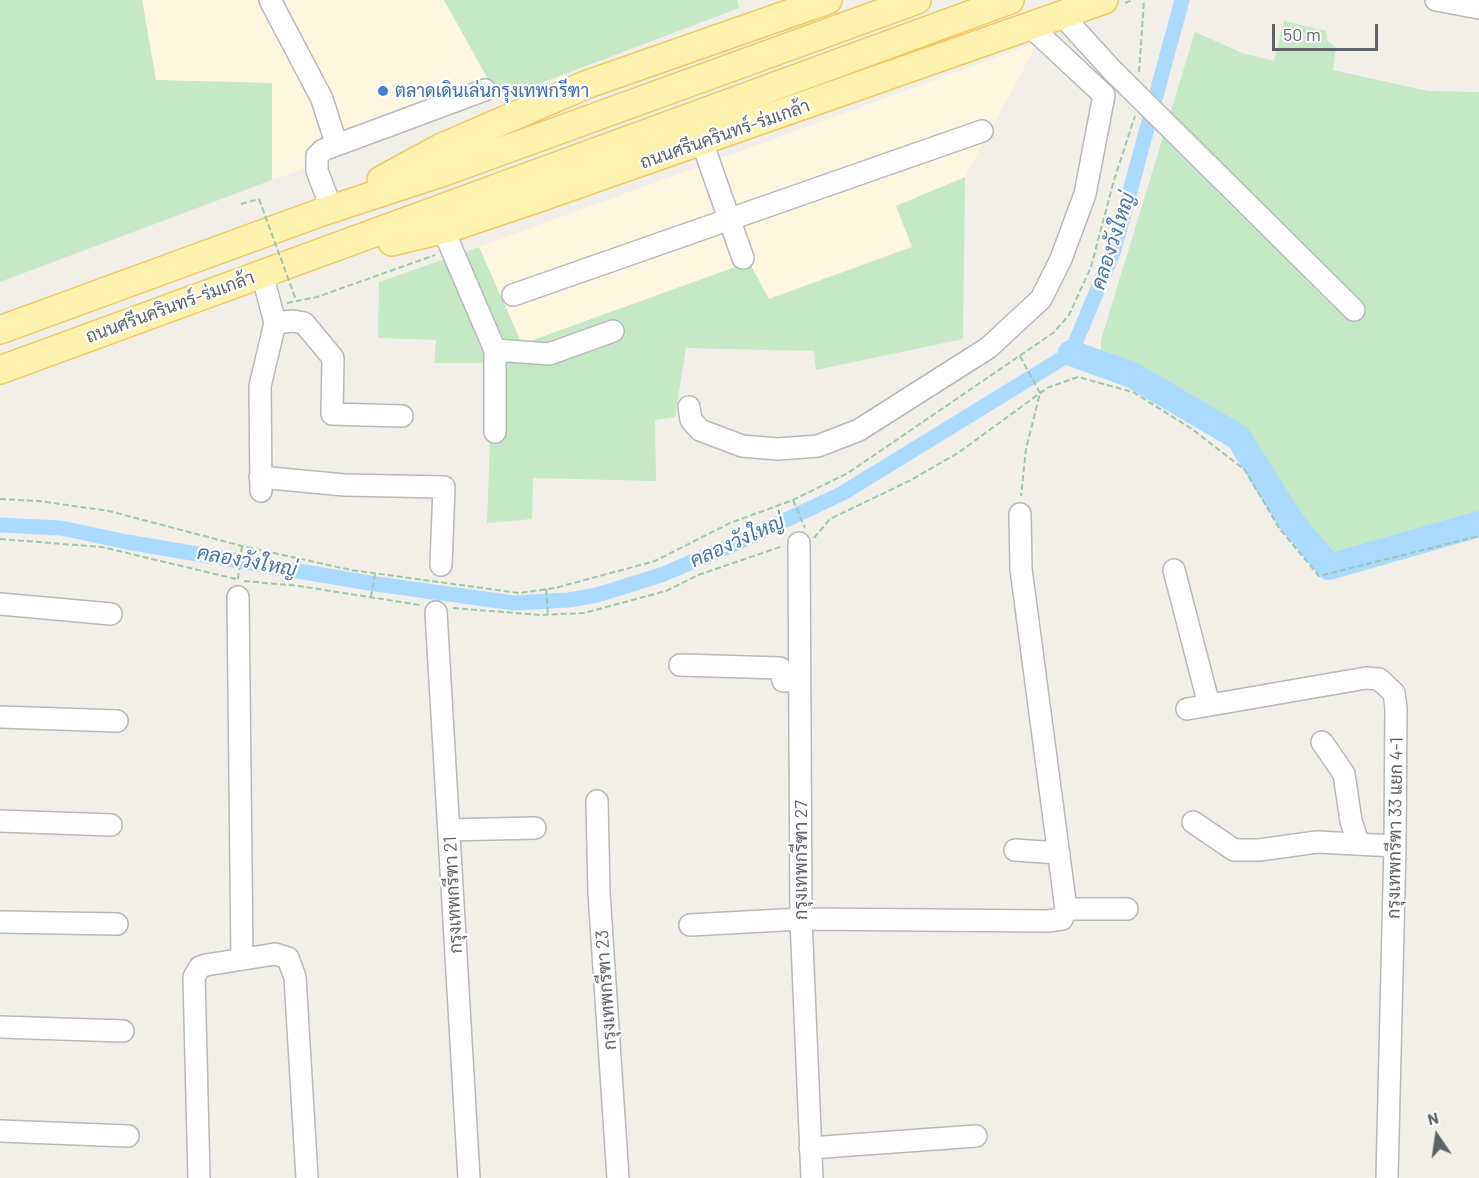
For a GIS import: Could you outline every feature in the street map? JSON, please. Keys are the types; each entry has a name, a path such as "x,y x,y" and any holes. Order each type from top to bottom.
{"main road":[{"name":"ถนนศรีนครินทร์-ร่มเกล้า","path":"326,209 440,148 588,84 828,0"},
{"name":"ถนนศรีนครินทร์-ร่มเกล้า","path":"3,329 326,209 444,172 917,0"},
{"name":"ถนนศรีนครินทร์-ร่มเกล้า","path":"8,367 1010,0"},
{"name":"ถนนศรีนครินทร์-ร่มเกล้า","path":"340,245 395,241 443,229 702,142 1029,25 1060,10 1122,0"}],"street":[{"path":"270,0 322,99 336,143"},
{"path":"1436,0 1479,8"},
{"path":"1060,10 1111,69 1354,310"},
{"path":"689,407 691,420 700,430 742,446 778,449 818,446 859,430 988,348 1041,298 1060,259 1085,194 1104,95 1029,25"},
{"path":"326,209 316,171 316,156 336,143 485,90"},
{"path":"513,295 982,130"},
{"path":"702,142 743,258"},
{"path":"443,229 495,350 495,432"},
{"path":"262,273 279,314 260,386 260,484 444,487 441,565"},
{"path":"279,314 293,321 304,323 333,358 332,414 402,416"},
{"path":"495,350 549,354 613,331"},
{"path":"690,925 801,919 1048,921 1062,919 1066,909 1021,568 1020,514"},
{"name":"กรุงเทพกรีฑา 27","path":"804,542 800,680 801,919 812,1178"},
{"path":"1174,570 1209,705"},
{"path":"238,588 242,958"},
{"path":"0,604 111,615"},
{"name":"กรุงเทพกรีฑา 21","path":"438,609 469,1178"},
{"path":"680,664 780,668 783,681 800,680"},
{"name":"กรุงเทพกรีฑา 33 แยก 4-1","path":"1187,709 1366,678 1380,679 1394,693 1396,708 1395,846 1388,1178"},
{"path":"0,717 117,721"},
{"path":"1322,741 1344,774 1351,821 1358,842"},
{"name":"กรุงเทพกรีฑา 23","path":"597,801 599,893 618,1178"},
{"path":"0,821 111,825"},
{"path":"1193,822 1234,850 1259,850 1317,842 1358,842 1395,846"},
{"path":"449,830 535,828"},
{"path":"1015,850 1059,853"},
{"path":"1066,909 1127,909"},
{"path":"0,922 117,924"},
{"path":"200,1178 194,977 200,967 242,958 283,956 288,958 295,976 307,1178"},
{"path":"0,1027 123,1031"},
{"path":"0,1131 128,1136"},
{"path":"810,1148 976,1136"}],"path":[{"path":"242,204 260,199 296,300"},
{"path":"279,314 296,300 317,297"},
{"path":"1020,356 1040,393 1026,449 1020,514"},
{"path":"0,539 102,547 238,588 371,597 438,609 548,615 584,613 655,594 758,552 804,542 830,519 911,480 958,453 1040,393 1078,377 1133,392 1192,429 1245,470 1279,528 1320,576 1479,536"},
{"path":"793,500 804,542"},
{"path":"238,588 242,546"},
{"path":"371,597 375,574"},
{"path":"546,589 548,615"}],"shaded area":[{"name":"ตลาดเดินเล่นกรุงเทพกรีฑา","path":"142,0 444,0 499,99 272,180 271,83 156,80"},
{"path":"1038,42 965,177 896,206 913,246 768,299 749,262 522,344 479,247"}],"green space":[{"path":"0,0 142,0 156,80 272,83 272,180 0,282"},
{"path":"444,0 737,0 739,8 499,99"},
{"path":"1284,21 1326,31 1327,41 1336,47 1333,70 1428,91 1479,92 1479,515 1341,558 1328,558 1263,458 1239,427 1162,378 1101,351 1101,340 1195,32 1242,53 1274,61"},
{"path":"965,177 963,339 816,370 814,351 686,348 675,417 655,420 656,481 533,478 532,519 487,523 493,363 434,363 436,340 378,338 379,282 479,247 522,344 749,262 769,299 912,247 896,206"}],"waterway":[{"name":"คลองวังใหญ่","path":"0,525 61,528 127,542 369,583 514,603 569,600 597,595 661,575 739,542 843,493 1071,353 1114,250 1182,0"},
{"path":"1071,353 1132,375 1238,437 1291,521 1329,567 1479,524"}],"place":[{"name":"ตลาดเดินเล่นกรุงเทพกรีฑา","path":"383,91"}]}
